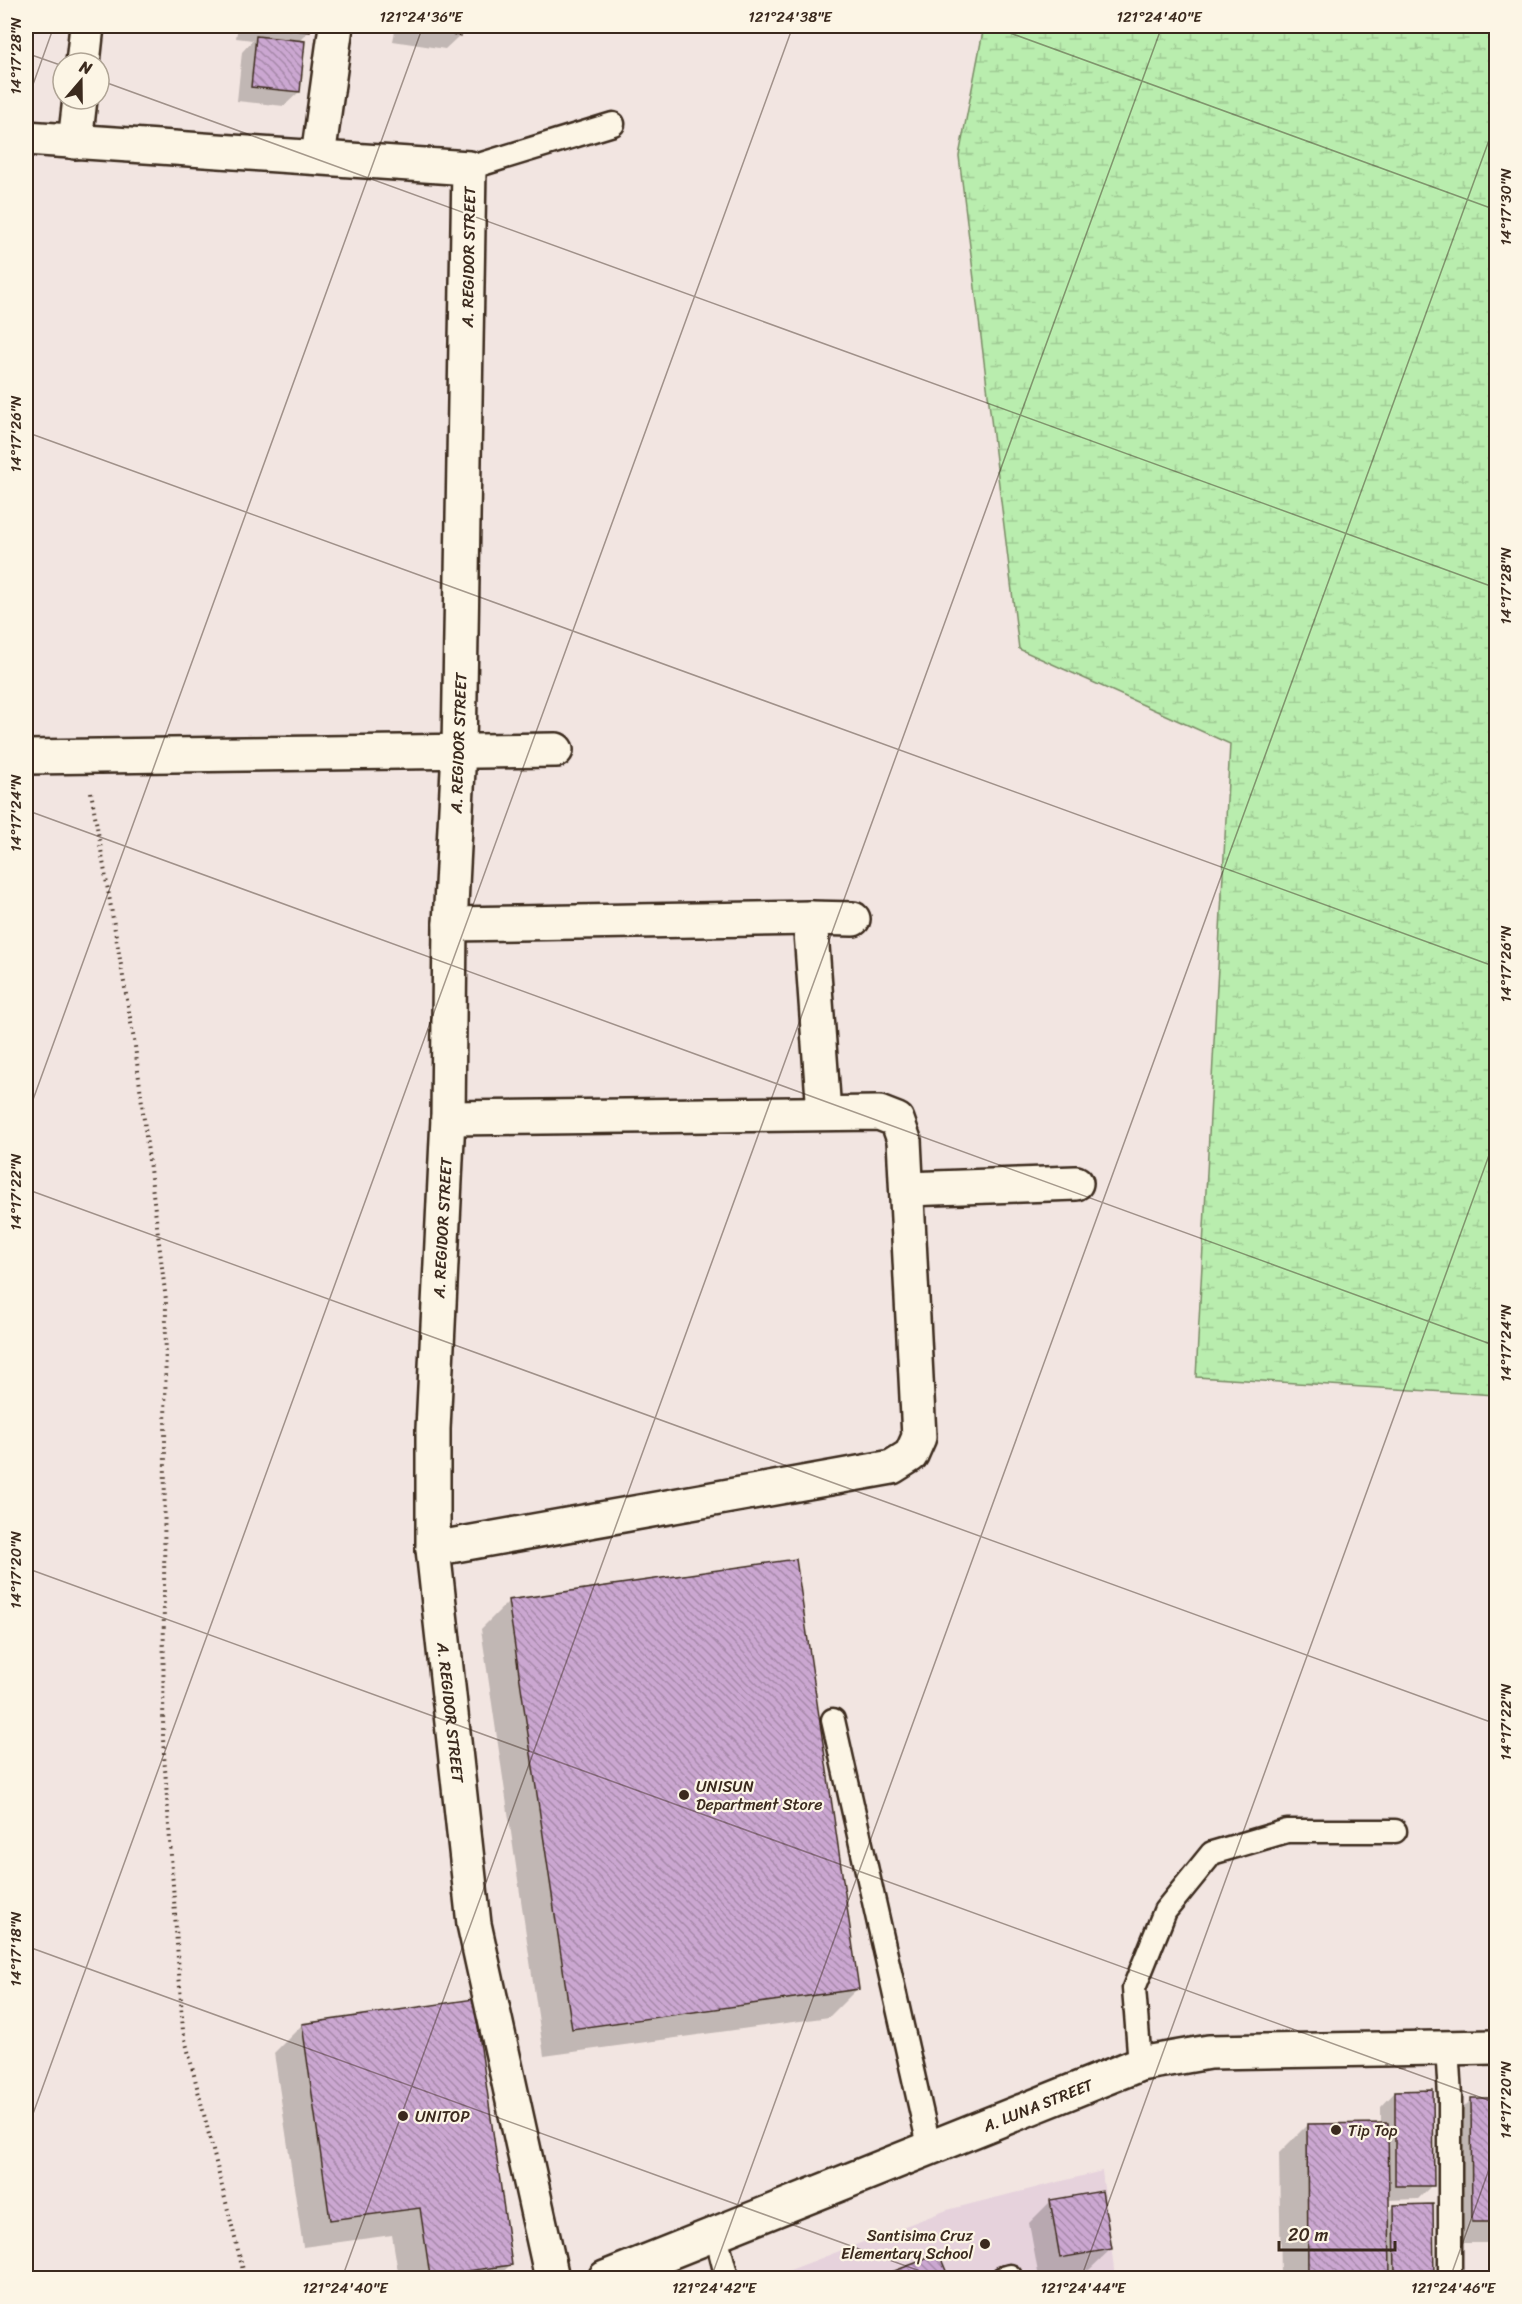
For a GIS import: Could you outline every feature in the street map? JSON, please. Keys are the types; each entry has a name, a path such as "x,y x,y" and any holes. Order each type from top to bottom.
{"street":[{"path":"84,51 87,26"},
{"path":"318,158 336,26"},
{"path":"75,142 79,111"},
{"path":"26,138 469,168"},
{"name":"A. REGIDOR STREET","path":"469,168 459,750 450,924 448,1118 433,1429 433,1549 474,1924 552,2278"},
{"path":"26,757 556,750"},
{"path":"810,918 825,1113"},
{"path":"450,924 854,919"},
{"path":"433,1549 892,1467 911,1455 919,1437 904,1140 897,1120 879,1113 448,1118"},
{"path":"907,1189 1076,1183"},
{"name":"A. LUNA STREET","path":"605,2278 930,2150 1140,2064 1209,2052 1447,2046 1497,2047"}],"lane":[{"path":"469,168 613,124"},
{"path":"833,1720 930,2150"},
{"path":"1140,2064 1134,1988 1166,1911 1212,1853 1287,1831 1395,1831"},
{"path":"1447,2046 1450,2097 1450,2278"},
{"path":"716,2235 727,2278"}],"path":[{"path":"84,756 135,1046 166,1300 163,1739 183,2031 244,2278"}],"shaded area":[{"name":"Santisima Cruz Elementary School","path":"1102,2171 1115,2278 769,2278 947,2210"}],"green space":[{"path":"984,26 1496,26 1496,1395 1196,1377 1230,744 1019,649 959,156"}],"building":[{"path":"261,26 311,26 310,32"},
{"path":"407,26 463,26 461,36"},
{"path":"256,36 305,41 300,92 251,87"},
{"name":"UNISUN Department Store","path":"796,1559 859,1989 572,2029 508,1600"},
{"name":"UNITOP","path":"474,1999 512,2265 430,2276 420,2208 330,2220 302,2024"},
{"path":"1433,2090 1434,2186 1395,2186 1395,2091"},
{"path":"1471,2098 1496,2098 1496,2222 1472,2222"},
{"path":"1388,2123 1390,2278 1308,2278 1307,2124"},
{"path":"1102,2191 1112,2249 1060,2258 1050,2200"},
{"path":"1433,2204 1434,2278 1395,2278 1394,2205"},
{"path":"939,2254 949,2278 876,2278"}],"place":[{"name":"UNISUN Department Store","path":"684,1795"},
{"name":"UNITOP","path":"403,2116"},
{"name":"Tip Top","path":"1336,2130"},
{"name":"Santisima Cruz Elementary School","path":"985,2244"}]}
